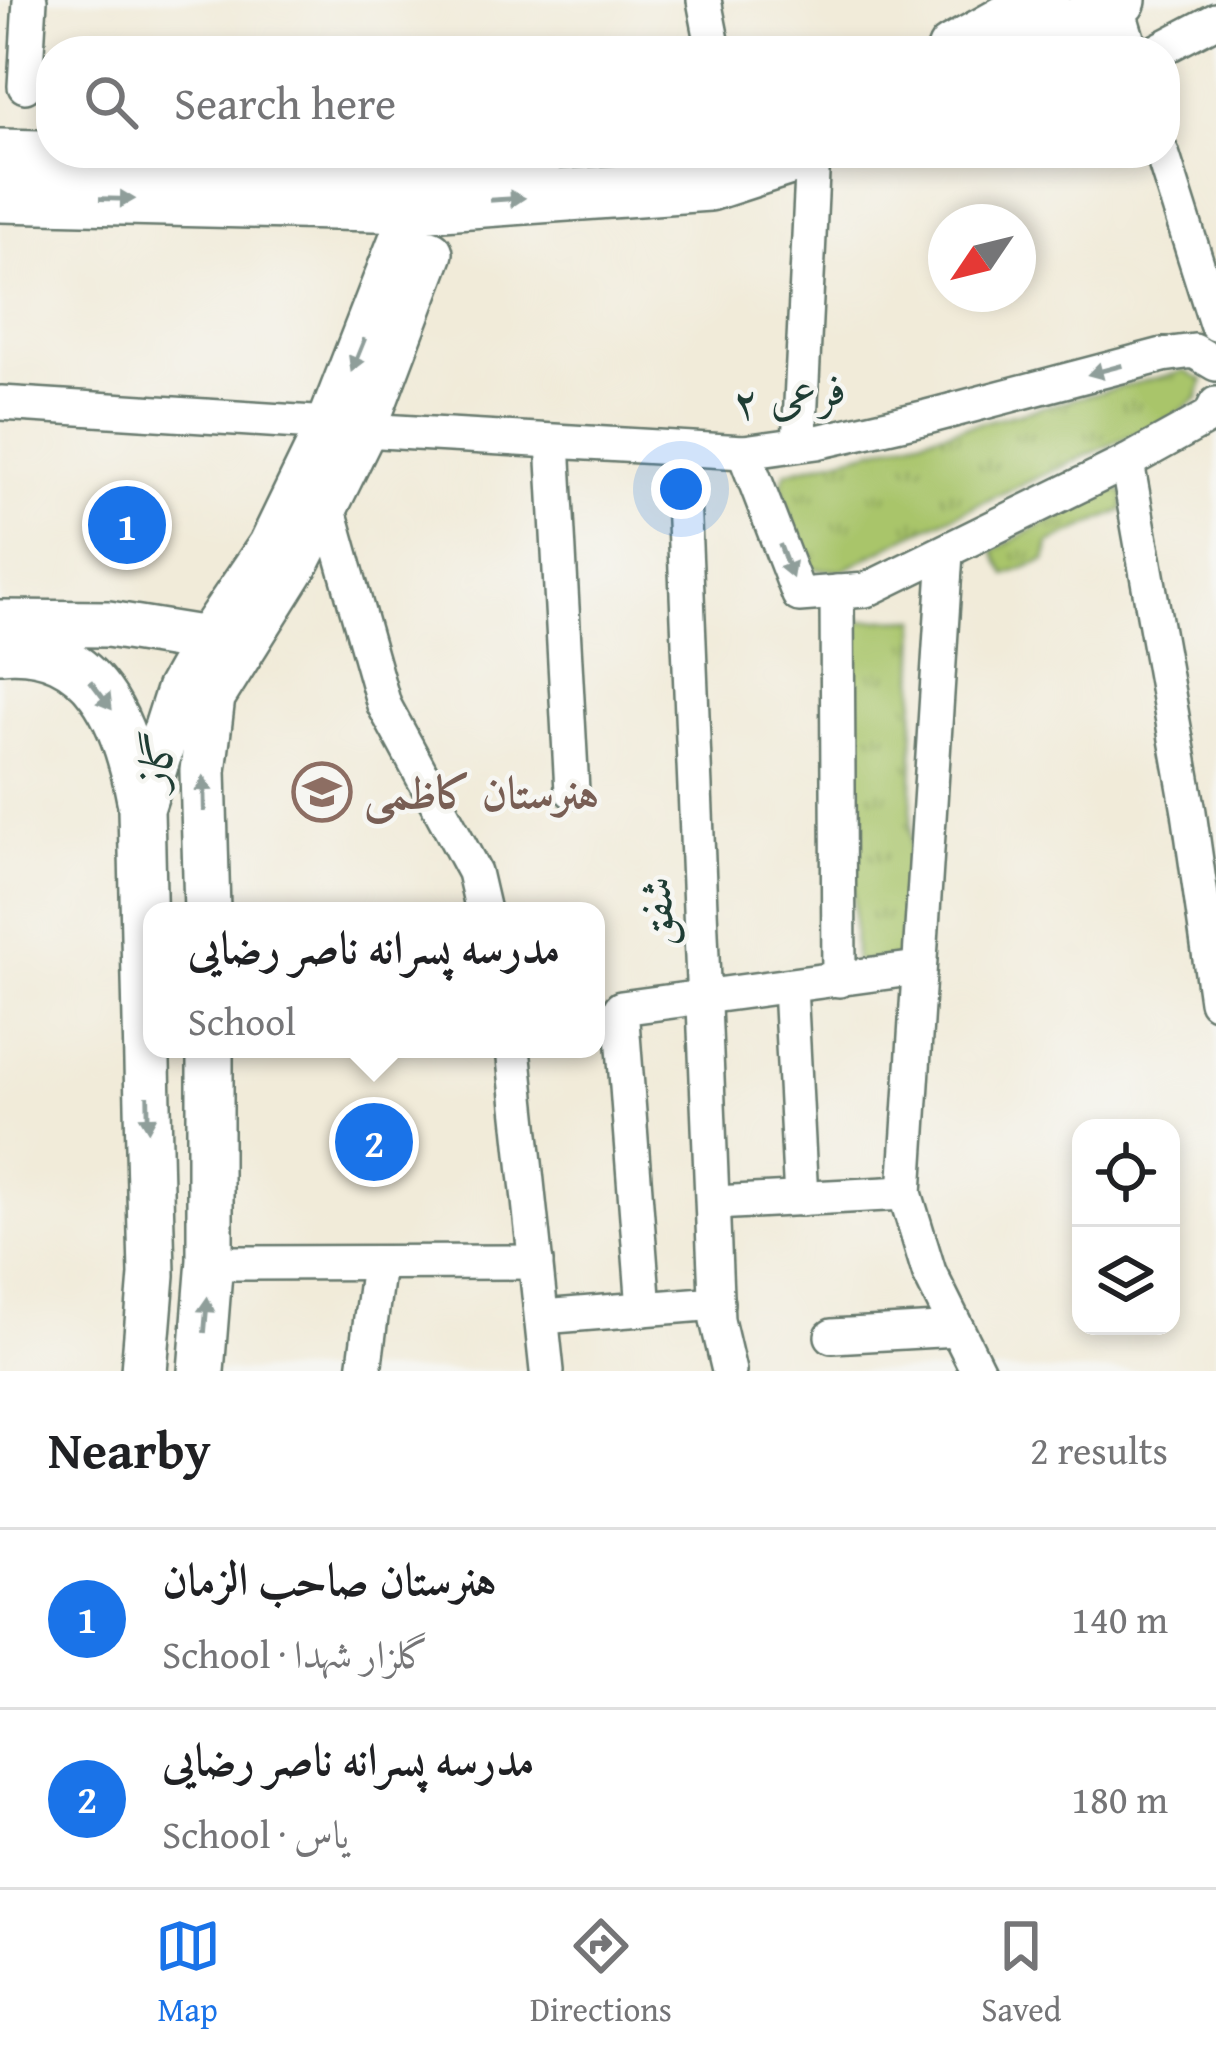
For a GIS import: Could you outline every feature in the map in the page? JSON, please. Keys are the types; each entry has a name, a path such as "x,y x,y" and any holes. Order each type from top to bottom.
{"main road":[{"path":"980,36 1044,0"},
{"path":"1058,36 1118,1"},
{"path":"0,155 36,157"},
{"path":"195,168 434,184 489,168"},
{"path":"0,196 434,184 709,185 763,168"},
{"name":"گاز","path":"207,902 203,771 212,697 299,558 327,503 346,427 405,278 434,184"},
{"name":"گاز","path":"143,902 141,809 179,690 346,427"},
{"path":"0,623 108,624 207,640"},
{"path":"0,650 53,656 82,670 122,725 141,809"},
{"name":"گاز","path":"144,1371 152,1274 147,1058"},
{"path":"201,1371 210,1260 210,1058"}],"street":[{"path":"25,86 29,0"},
{"path":"704,0 711,36"},
{"path":"1118,1 1127,36"},
{"path":"1180,39 1216,20"},
{"path":"800,444 809,168"},
{"path":"1167,168 1216,324"},
{"name":"فرعی ۲","path":"1,404 744,452 927,417 1163,355 1194,352 1216,364"},
{"path":"744,452 799,595 866,590 1126,462 1210,416 1216,404"},
{"path":"553,442 572,791"},
{"name":"شفق","path":"681,449 717,1303 729,1371"},
{"path":"1126,462 1203,808 1216,1001"},
{"path":"327,503 384,705 474,872 481,902"},
{"path":"946,553 905,1193 929,1272 978,1371"},
{"path":"837,592 838,980"},
{"path":"644,1309 621,1008 918,968"},
{"path":"790,986 801,1199"},
{"path":"514,1058 548,1371"},
{"path":"715,1203 905,1193"},
{"path":"232,1263 536,1262"},
{"path":"364,1371 378,1264"},
{"path":"542,1316 717,1303"},
{"path":"832,1336 957,1329"}],"green space":[{"path":"1184,371 1203,380 1198,398 1174,416 908,536 842,571 806,568 781,485 786,472"},
{"path":"1109,489 1125,492 1123,510 1049,543 1046,560 1006,575 993,551"},
{"path":"917,619 907,957 855,963 849,621"}],"place":[{"name":"هنرستان صاحب الزمان","path":"127,525"},
{"name":"هنرستان کاظمی","path":"322,792"},
{"name":"مدرسه پسرانه ناصر رضایی","path":"374,1142"}]}
